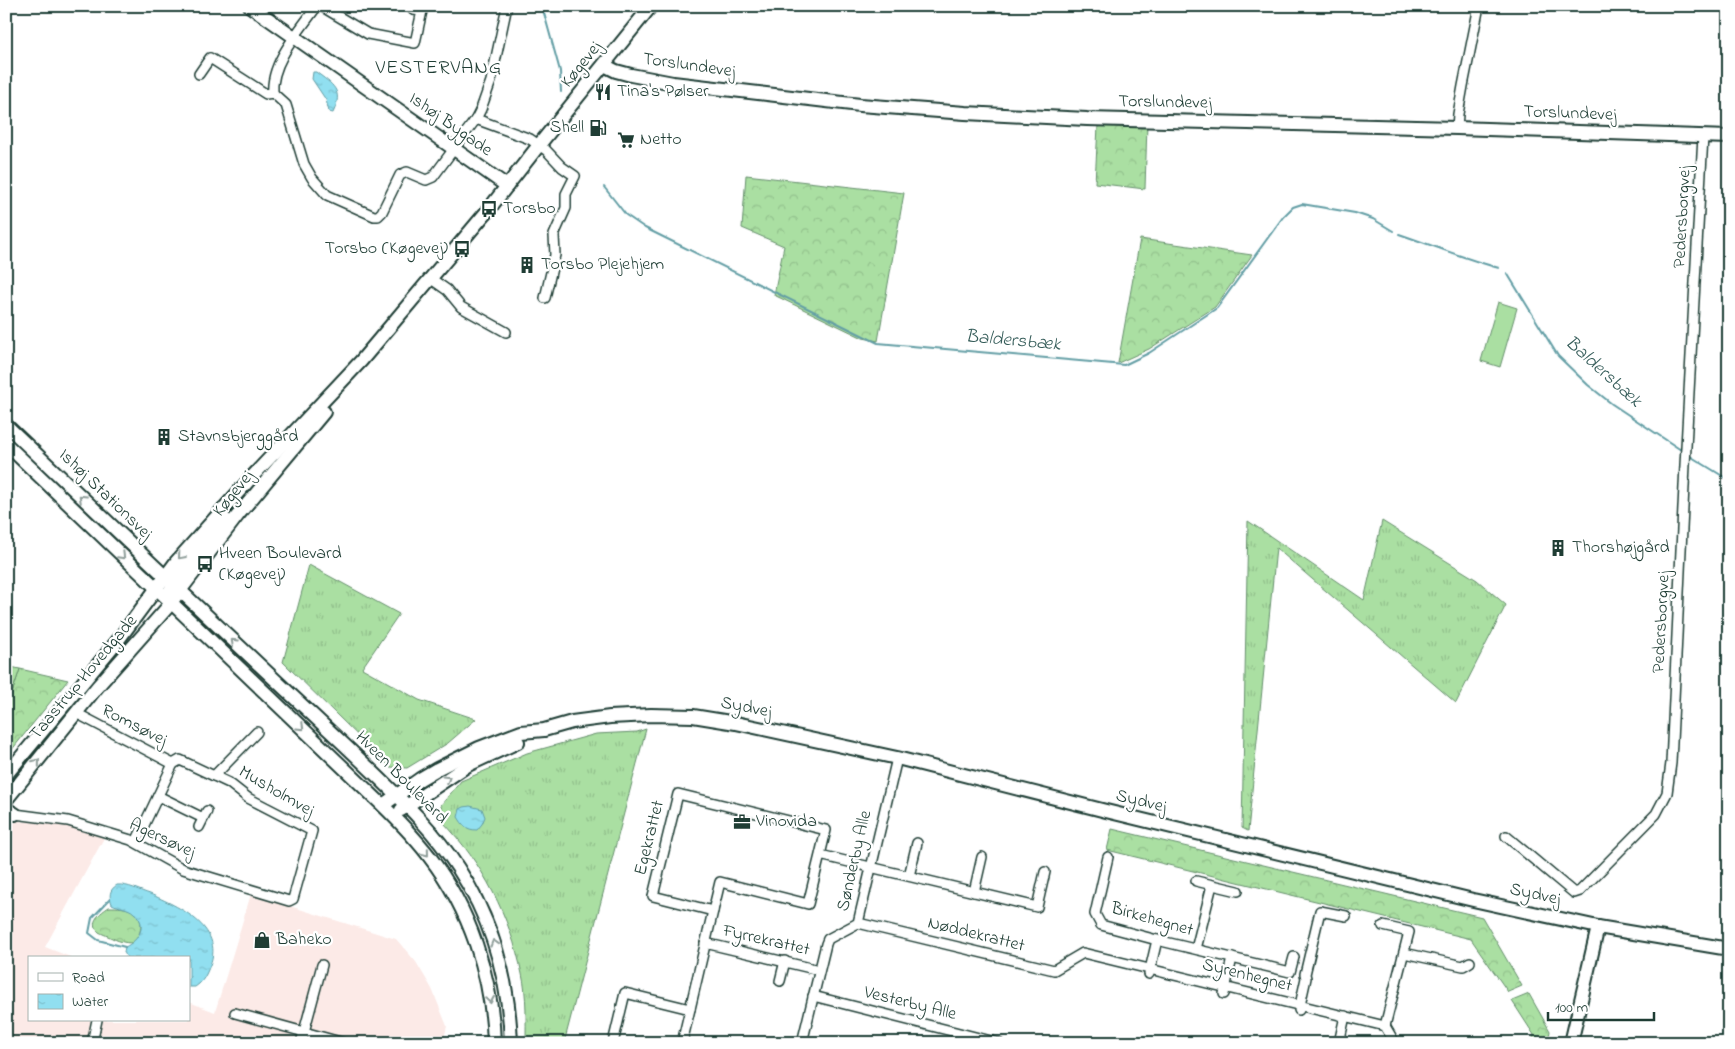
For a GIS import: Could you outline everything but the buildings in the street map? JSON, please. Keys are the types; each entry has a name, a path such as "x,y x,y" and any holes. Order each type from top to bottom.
{"street":[{"name":"Ishøj Bygade","path":"250,6 507,186"},
{"path":"317,6 279,60 272,85 273,93 286,105 304,164 312,178 328,195 374,216 378,216 382,212 400,174 407,172 421,178 430,179 433,177 476,119 490,86 507,6"},
{"path":"321,6 368,34 415,43 422,11 413,10"},
{"name":"Køgevej","path":"164,596 254,483 273,456 360,361 489,210 539,145 652,6"},
{"path":"1457,128 1463,86 1479,6"},
{"path":"199,74 210,58 266,94 273,93"},
{"name":"Torslundevej","path":"604,65 631,75 674,83 852,104 965,113 1078,119 1729,137"},
{"path":"476,119 524,135 546,150 562,167 575,176 566,194 566,208 554,235 555,255 546,298"},
{"name":"Pedersborgvej","path":"1506,836 1574,893 1580,891 1656,814 1667,793 1671,763 1703,136"},
{"path":"430,278 447,290 462,307 506,332"},
{"name":"Køgevej","path":"172,584 238,515 340,391 360,361"},
{"name":"Ishøj Stationsvej","path":"6,425 172,584"},
{"name":"Ishøj Stationsvej","path":"6,444 164,596"},
{"path":"164,596 168,583 172,584"},
{"name":"Hveen Boulevard","path":"172,584 396,794 443,846 479,904 490,931 507,994 511,1043"},
{"name":"Hveen Boulevard","path":"164,596 394,816 429,856 452,891 464,914 482,963 490,997 494,1043"},
{"name":"Taastrup Hovedgade","path":"6,800 97,687 164,596"},
{"name":"Taastrup Hovedgade","path":"6,775 102,660 164,596"},
{"name":"Romsøvej","path":"76,714 173,764 136,842"},
{"name":"Sydvej","path":"394,816 468,765 544,730 572,722 610,716 694,716 736,723 896,758 1473,900 1598,926 1729,949"},
{"name":"Sydvej","path":"382,805 420,778 479,748 521,732 544,730"},
{"name":"Musholmvej","path":"214,776 257,732"},
{"name":"Sønderby Alle","path":"802,1043 828,939 858,923 896,758"},
{"name":"Musholmvej","path":"173,764 180,760 229,783 248,798 312,831 293,899"},
{"name":"Egekrattet","path":"678,794 826,830 820,855 808,904 720,882 713,911 653,896 678,794"},
{"path":"158,796 203,819"},
{"name":"Agersøvej","path":"9,813 68,821 136,842 170,863 183,868 289,901 293,899"},
{"path":"909,876 917,843"},
{"path":"820,855 1037,907 1045,872"},
{"path":"974,892 982,857"},
{"name":"Birkehegnet","path":"1108,857 1095,914 1101,925 1290,972 1294,957"},
{"path":"1196,881 1238,891"},
{"path":"1196,949 1212,885"},
{"name":"Fyrrekrattet","path":"683,1042 713,911"},
{"path":"1299,1008 1320,911 1346,916"},
{"name":"Nøddekrattet","path":"858,923 1054,970 1083,953"},
{"path":"1383,926 1409,932 1386,1026 1395,1043"},
{"path":"1571,1043 1598,926"},
{"path":"1150,972 1157,940"},
{"name":"Fyrrekrattet","path":"706,943 819,970"},
{"name":"Syrenhegnet","path":"1083,953 1224,991 1386,1026"},
{"path":"1404,953 1463,966 1470,962"},
{"path":"1224,991 1232,958"},
{"path":"780,981 785,961"},
{"path":"300,1043 322,965"},
{"path":"613,1043 625,993 690,1008"},
{"name":"Vesterby Alle","path":"813,996 999,1043"},
{"path":"235,1013 344,1043"},
{"path":"1339,1043 1346,1016"},
{"path":"92,1043 96,1022"}],"shaded area":[{"path":"16,821 64,825 104,838 45,947 68,956 28,956 28,1022 190,1022 190,1002 215,1012 251,894 396,939 416,962 432,989 447,1026 443,1043 6,1043 6,832"}],"green space":[{"path":"1147,124 1145,189 1095,183 1098,126"},
{"path":"746,175 904,193 878,341 863,338 774,295 784,246 742,228"},
{"path":"1140,239 1252,255 1215,307 1149,349 1118,363"},
{"path":"1498,302 1517,308 1500,367 1481,361"},
{"path":"1248,521 1364,600 1382,521 1477,580 1506,605 1456,703 1276,548 1248,831 1242,828"},
{"path":"309,565 399,614 362,668 419,700 476,719 448,743 407,768 390,767 283,662"},
{"path":"6,666 20,669 6,711"},
{"path":"20,669 68,680 6,757 6,711"},
{"path":"646,729 564,1043 526,1043 524,982 510,932 493,892 482,873 457,837 442,821 441,805 461,781 527,753 596,734 637,732"},
{"path":"1112,829 1482,917 1522,986 1508,992 1471,939 1107,850"},
{"path":"109,907 127,909 137,914 141,927 133,943 116,940 100,933 96,929 94,925 96,918"},
{"path":"1529,994 1550,1031 1548,1043 1532,1043 1534,1035 1512,1001"}],"water":[{"path":"313,72 316,72 332,85 337,93 333,113 329,112 326,100 312,79"},
{"path":"470,806 482,809 485,817 477,830 465,826 458,817 460,809"},
{"path":"117,885 125,886 150,894 185,912 205,929 211,940 213,952 207,972 198,985 190,987 190,956 126,956 124,952 125,947 138,937 141,923 132,911 112,904 110,893"}],"waterway":[{"name":"Baldersbæk","path":"542,6 560,71 561,92"},
{"name":"Baldersbæk","path":"604,187 626,215 645,228 878,343 1124,365 1149,353 1217,308 1283,217 1293,207 1302,204 1355,213 1373,219 1393,231"},
{"name":"Baldersbæk","path":"1399,234 1499,268"},
{"name":"Baldersbæk","path":"1507,273 1558,356 1588,385 1612,404 1681,450"},
{"name":"Baldersbæk","path":"1690,456 1729,480"},
{"path":"110,899 92,918 89,933 98,940 125,947"}],"place":[{"name":"Tina's Pølser","path":"603,92"},
{"name":"Shell","path":"598,128"},
{"name":"Netto","path":"626,140"},
{"name":"Torsbo","path":"489,209"},
{"name":"Torsbo (Køgevej)","path":"462,249"},
{"name":"Torsbo Plejehjem","path":"527,265"},
{"name":"Stavnsbjerggård","path":"164,437"},
{"name":"Thorshøjgård","path":"1558,548"},
{"name":"Hveen Boulevard (Køgevej)","path":"205,564"},
{"name":"Vinovida","path":"742,822"},
{"name":"Baheko","path":"262,940"}],"district":[{"name":"VESTERVANG","path":"439,68"}]}
